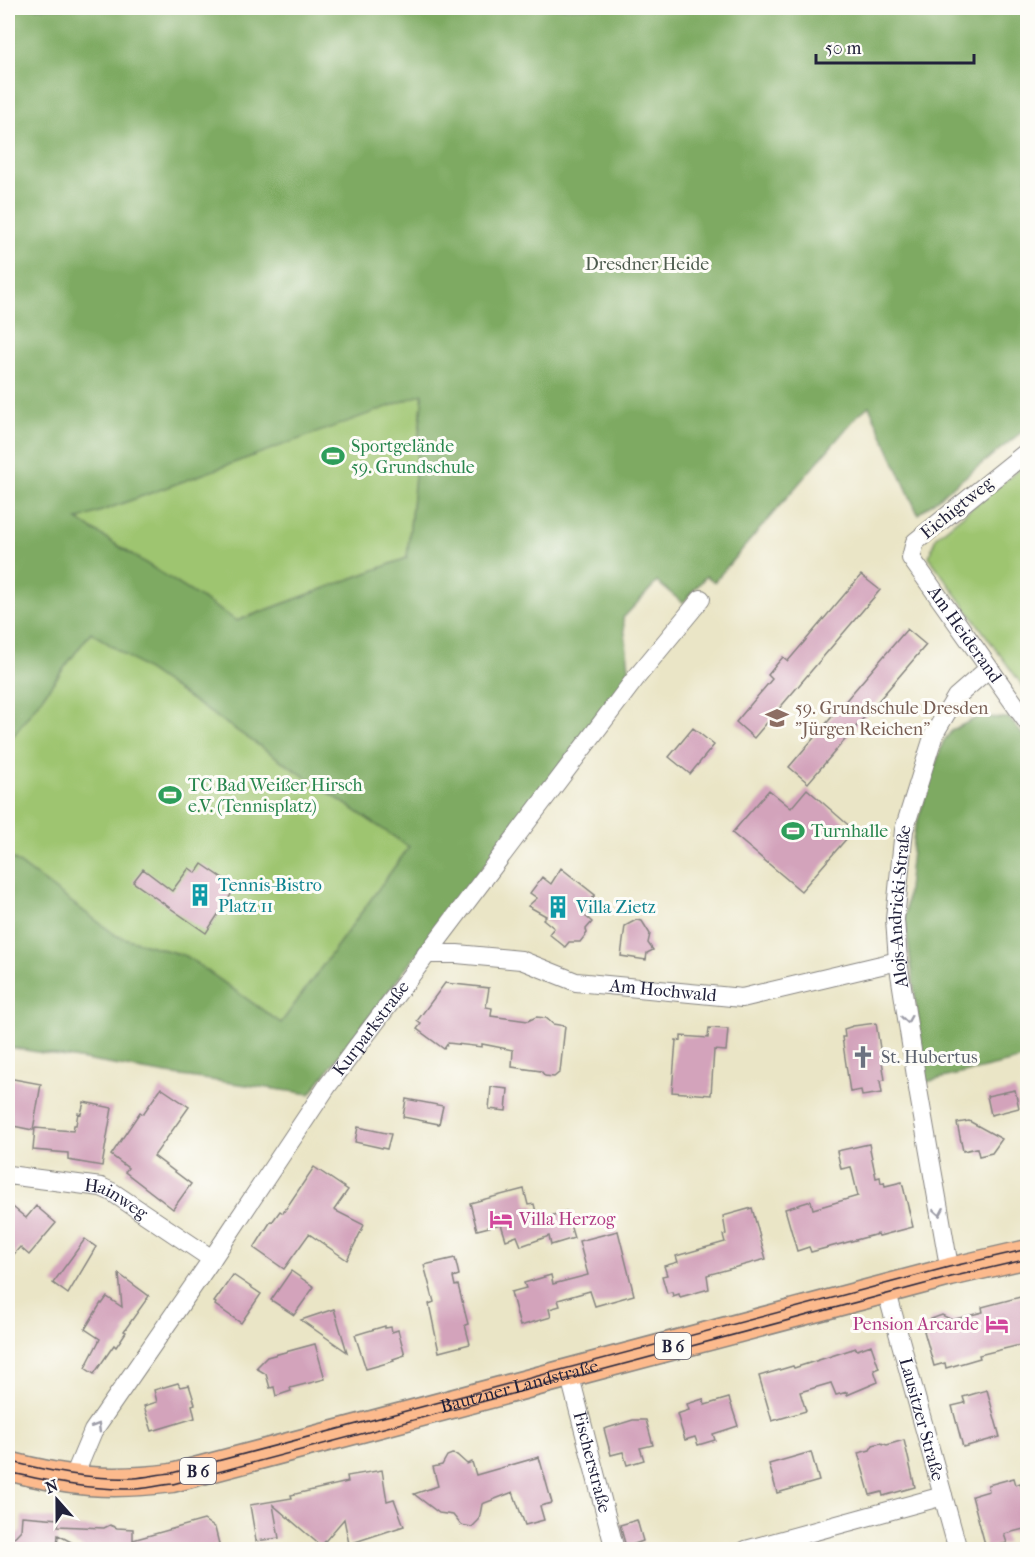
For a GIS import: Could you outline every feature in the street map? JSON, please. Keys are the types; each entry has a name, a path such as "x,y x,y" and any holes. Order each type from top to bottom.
{"main road":[{"name":"Bautzner Landstraße","path":"8,1466 74,1480 101,1483 134,1483 172,1478 950,1272 1028,1254"}],"street":[{"name":"Eichigtweg","path":"915,542 1028,451"},
{"name":"Am Heiderand","path":"915,542 911,558 1028,723"},
{"name":"Kurparkstraße","path":"74,1480 93,1431 212,1259 328,1085 635,679 701,599"},
{"name":"Alojs-Andricki-Straße","path":"950,1272 918,1095 898,962 895,919 904,830 934,734 956,697 988,669"},
{"name":"Am Hochwald","path":"426,954 457,954 521,960 576,982 742,998 898,962"},
{"name":"Hainweg","path":"8,1175 101,1187 126,1199 212,1259"},
{"name":"Lausitzer Straße","path":"886,1289 958,1550"},
{"name":"Fischerstraße","path":"569,1373 615,1550"},
{"path":"746,1550 943,1496"}],"green space":[{"name":"Dresdner Heide","path":"8,8 1027,8 1027,428 918,514 869,406 858,415 714,582 706,576 683,603 657,582 623,618 630,675 310,1094 167,1074 8,1047 8,855 117,936 186,956 281,1023 409,847 91,632 8,743","holes":["423,394 407,558 237,621 77,520"]},
{"name":"Sportgelände 59. Grundschule","path":"423,393 407,558 236,621 76,519"},
{"path":"1027,463 1027,692 929,557 936,537"},
{"name":"TC Bad Weißer Hirsch e.V. (Tennisplatz)","path":"91,632 409,847 281,1023 186,956 117,936 8,855 8,743"},
{"path":"978,717 1009,718 1027,740 1027,1058 926,1082 905,918 914,832 943,742 952,730"}],"building":[{"path":"861,575 880,590 754,738 736,722 772,679 768,675 776,665 783,657 788,661"},
{"path":"907,629 926,645 808,783 789,767"},
{"path":"693,728 714,745 690,774 669,757"},
{"name":"Turnhalle","path":"807,789 854,830 801,891 732,833 769,790 791,808"},
{"name":"Tennis-Bistro Platz 11","path":"202,864 236,887 206,933 133,882 143,869 172,891 189,868 196,873"},
{"name":"Villa Zietz","path":"561,868 595,895 585,908 588,910 584,915 592,922 586,929 587,933 580,942 569,942 565,947 549,934 554,928 543,919 546,916 528,906 537,898 530,893 542,877 551,884"},
{"path":"636,920 642,921 650,934 648,943 653,950 647,953 646,960 621,956 625,926"},
{"path":"445,983 489,988 486,1007 492,1008 491,1016 528,1021 536,1017 546,1018 553,1024 565,1026 560,1072 554,1077 545,1076 541,1071 512,1067 513,1050 482,1044 482,1047 448,1043 444,1049 417,1029 421,1024 417,1021"},
{"name":"St. Hubertus","path":"876,1023 885,1080 880,1081 882,1093 862,1096 861,1090 850,1092 842,1037 845,1037 844,1029"},
{"path":"709,1028 728,1029 726,1051 714,1050 711,1095 672,1092 676,1040 681,1041 681,1036 708,1038"},
{"path":"8,1078 41,1084 33,1130 8,1125"},
{"path":"491,1087 508,1089 506,1111 489,1109"},
{"path":"161,1088 189,1107 154,1156 191,1184 173,1209 125,1172 128,1168 111,1155 140,1112 143,1114"},
{"path":"1015,1090 1019,1108 991,1115 987,1096"},
{"path":"406,1099 443,1106 439,1124 403,1117"},
{"path":"84,1102 112,1108 102,1166 68,1160 68,1153 33,1150 35,1128 73,1131"},
{"path":"969,1121 1002,1139 992,1153 979,1156 977,1148 963,1151 957,1123"},
{"path":"358,1127 391,1134 387,1149 355,1142"},
{"path":"869,1144 876,1178 880,1177 881,1183 884,1182 885,1186 902,1182 913,1227 811,1252 809,1247 797,1251 785,1209 811,1201 813,1209 858,1196 851,1167 841,1169 837,1151"},
{"path":"314,1167 348,1190 334,1210 364,1225 347,1260 309,1234 284,1269 254,1248 271,1221 280,1211 283,1213"},
{"path":"524,1189 528,1205 534,1204 538,1220 566,1211 574,1238 551,1245 549,1236 521,1246 517,1236 506,1240 501,1224 477,1230 470,1203"},
{"path":"8,1203 26,1218 36,1206 56,1223 29,1255 20,1247 8,1261"},
{"path":"752,1208 766,1259 707,1275 709,1289 680,1297 679,1294 673,1296 672,1292 667,1293 662,1276 667,1275 664,1266 678,1262 676,1256 725,1242 723,1216"},
{"path":"618,1231 634,1295 595,1306 590,1291 558,1300 560,1306 549,1309 551,1317 520,1326 511,1292 526,1288 524,1283 551,1275 553,1284 588,1275 579,1241"},
{"path":"85,1239 96,1247 68,1294 53,1283"},
{"path":"455,1258 459,1275 453,1277 455,1286 458,1285 468,1324 465,1325 470,1344 439,1352 429,1304 434,1302 424,1265"},
{"path":"291,1271 314,1287 294,1315 271,1300"},
{"path":"119,1274 149,1296 124,1331 126,1332 116,1347 114,1345 94,1374 85,1368 100,1339 85,1329 107,1297 122,1307"},
{"path":"233,1275 261,1294 241,1323 214,1302"},
{"path":"1028,1295 1028,1343 979,1355 980,1358 946,1368 945,1363 934,1366 924,1331 931,1319 942,1315 952,1320 983,1312 982,1307"},
{"path":"334,1309 347,1352 301,1320"},
{"path":"385,1326 385,1328 391,1327 392,1332 398,1330 405,1355 393,1359 394,1361 366,1369 355,1335"},
{"path":"315,1344 325,1379 290,1388 291,1391 276,1396 274,1387 270,1388 266,1374 256,1368 267,1357"},
{"path":"871,1345 879,1368 874,1370 878,1382 847,1395 847,1392 836,1395 831,1383 800,1392 806,1411 772,1421 759,1376"},
{"path":"178,1383 180,1387 189,1385 195,1404 192,1405 195,1418 152,1431 144,1406 157,1402 154,1390"},
{"path":"987,1390 1000,1437 963,1447 952,1406 965,1403 963,1397"},
{"path":"729,1398 738,1426 713,1434 715,1440 698,1445 695,1437 685,1440 677,1414 689,1410 687,1404 703,1399 705,1405"},
{"path":"633,1420 646,1420 653,1445 640,1448 644,1460 627,1465 623,1452 611,1455 604,1429"},
{"path":"904,1440 915,1487 883,1496 882,1492 870,1495 858,1453 870,1450 873,1445 881,1443 887,1445"},
{"path":"811,1452 819,1481 777,1493 769,1464"},
{"path":"457,1455 467,1464 472,1462 476,1475 539,1457 552,1503 540,1506 544,1520 525,1525 513,1492 482,1504 479,1520 472,1527 461,1525 453,1515 439,1513 414,1494 438,1486 433,1467 442,1465 447,1456"},
{"path":"382,1470 387,1501 394,1499 404,1526 349,1544 344,1519 321,1546 273,1505 279,1538 256,1541 250,1505 292,1498 291,1495 348,1482 347,1476"},
{"path":"1014,1478 1016,1485 1020,1483 1028,1512 1028,1528 1004,1534 1007,1543 986,1548 972,1496 989,1491 988,1485"},
{"path":"22,1516 59,1519 58,1526 104,1528 110,1525 133,1529 133,1540 204,1520 215,1528 219,1544 214,1545 215,1550 86,1550 58,1535 57,1550 8,1550 8,1544 21,1530"},
{"path":"637,1520 643,1541 626,1547 620,1525"}],"tram line":[{"path":"8,1461 102,1478 134,1478 172,1473 949,1267 1028,1249"},
{"path":"8,1472 53,1482 100,1488 136,1489 173,1484 951,1277 1028,1259"}],"place":[{"name":"Sportgelände 59. Grundschule","path":"333,456"},
{"name":"59. Grundschule Dresden \"Jürgen Reichen\"","path":"777,718"},
{"name":"TC Bad Weißer Hirsch e.V. (Tennisplatz)","path":"170,795"},
{"name":"Turnhalle","path":"793,831"},
{"name":"Tennis-Bistro Platz 11","path":"200,895"},
{"name":"Villa Zietz","path":"558,907"},
{"name":"St. Hubertus","path":"863,1057"},
{"name":"Villa Herzog","path":"501,1219"},
{"name":"Pension Arcarde","path":"997,1324"}]}
